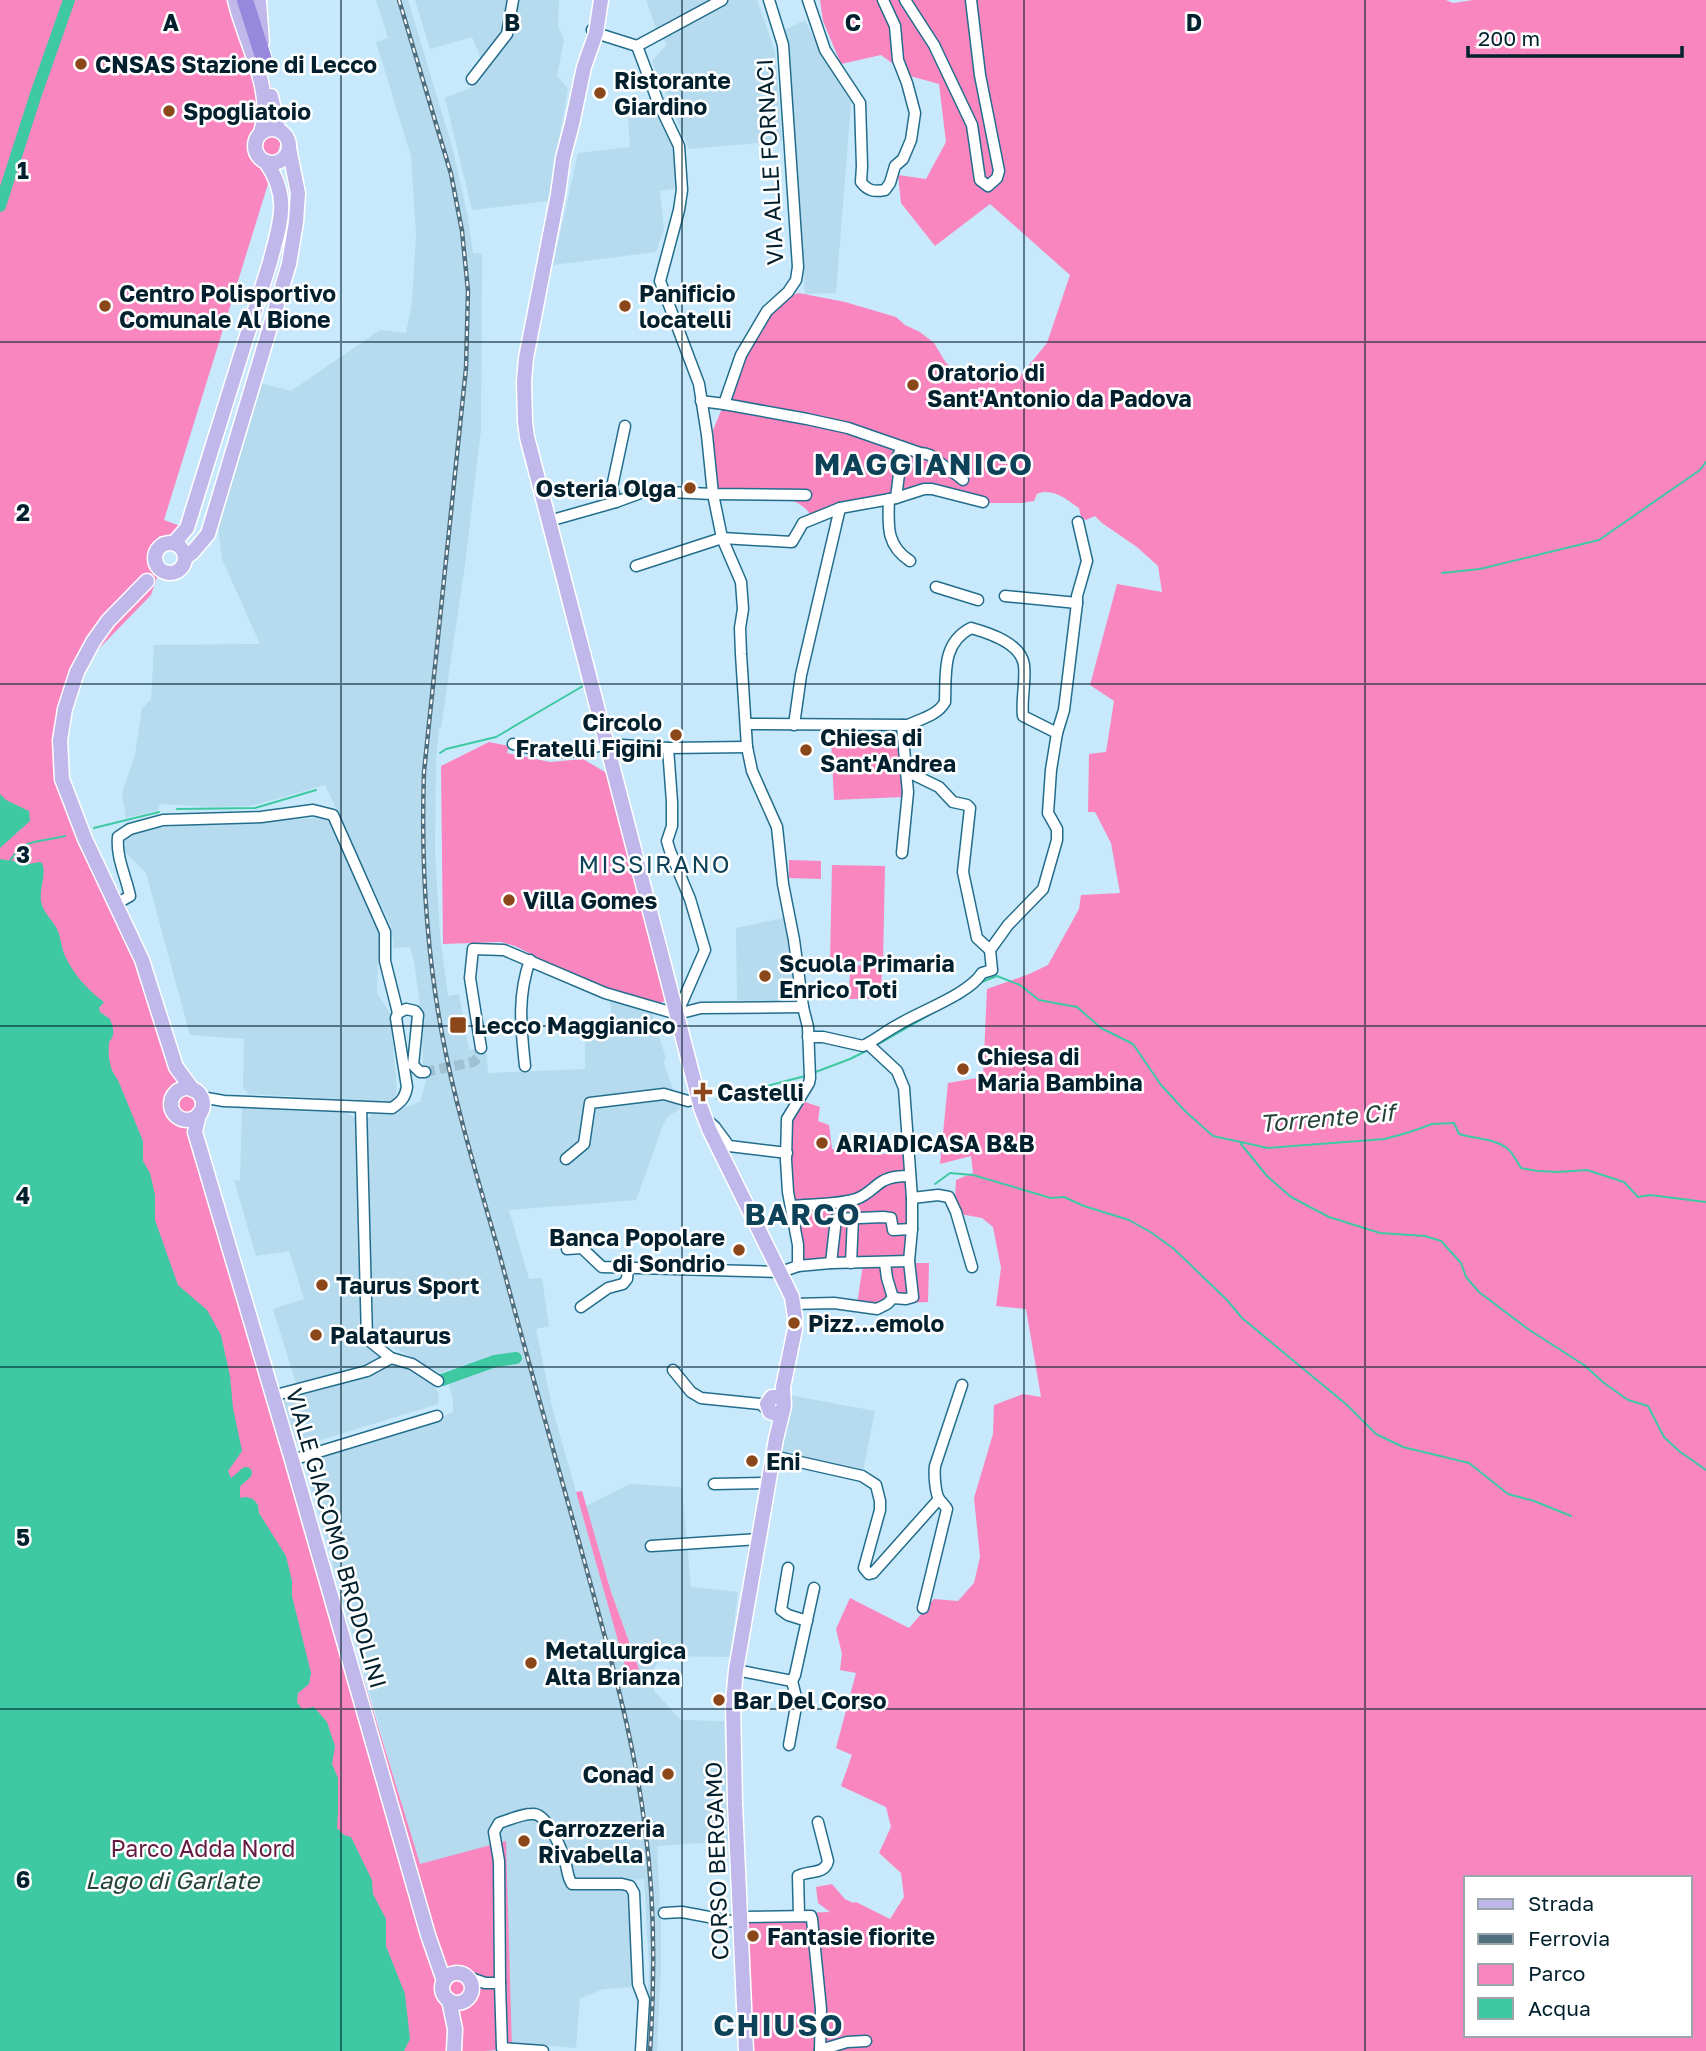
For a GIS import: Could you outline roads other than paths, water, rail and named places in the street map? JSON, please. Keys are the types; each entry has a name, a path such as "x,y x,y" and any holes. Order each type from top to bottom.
{"highway":[{"path":"248,5 265,63"}],"main road":[{"path":"590,0 593,30"},
{"path":"601,0 572,124 568,160 558,194 530,340 524,381 527,437 705,1118 781,1272 794,1310"},
{"path":"147,581 159,548 174,543 187,528 281,220 282,199 276,176 255,148 265,118 263,88 248,5"},
{"path":"265,63 278,129"},
{"path":"199,1103 176,1067 142,960 85,839 62,779 60,740 65,709 77,672 108,621 147,581 181,569 186,557 192,554 208,534 289,264 296,222 298,193 287,136 272,128 261,132"},
{"path":"266,162 282,160 289,148"},
{"path":"174,543 182,548 186,557"},
{"path":"155,556 160,570 168,573"},
{"path":"176,1067 173,1111 195,1132"},
{"path":"174,1095 183,1089 199,1103"},
{"path":"181,1119 191,1119 199,1103"},
{"name":"VIALE GIACOMO BRODOLINI","path":"199,1103 195,1132 444,1981 443,1989 449,2000 455,2029"},
{"name":"CORSO BERGAMO","path":"746,2051 733,1702 736,1670 776,1439 773,1403 795,1329 794,1310"},
{"path":"436,1956 470,1985"},
{"path":"444,1981 451,1975 470,1985"},
{"path":"449,2000 457,2003 470,1985"},
{"path":"454,2051 455,2029 470,1985"}],"street":[{"path":"472,79 507,34 513,0"},
{"path":"593,30 637,46 722,0"},
{"name":"VIA ALLE FORNACI","path":"724,404 741,355 767,310 788,292 796,280 798,267 783,45 769,0"},
{"path":"808,0 825,50 860,103 861,182 866,188 875,191 884,190 890,183 895,166 903,159 911,139 915,113 898,60 895,26 883,0"},
{"path":"905,0 933,45 964,107 972,125 980,180 988,186 997,178 999,171 980,75 971,0"},
{"path":"637,46 658,102 679,146 682,190 680,210 660,281 699,384 713,494 722,538 741,582 743,609 740,628 747,747 752,771 777,827 783,884 808,1027 809,1083 787,1119 788,1192 798,1245 798,1266"},
{"path":"701,401 848,428 933,456 963,480"},
{"path":"616,502 612,487 625,426"},
{"path":"902,447 895,462 899,474 888,528 897,552 910,561"},
{"path":"636,566 722,538 792,542 803,523 840,508 892,499 924,489 983,502"},
{"path":"549,521 646,491 806,495"},
{"path":"794,725 801,675 840,508"},
{"path":"808,1037 823,1037 870,1046 897,1025 977,981 982,973 992,970 990,950 1008,925 1043,889 1057,840 1057,829 1048,813 1051,770 1056,733 1064,710 1077,596 1087,561 1078,522"},
{"path":"936,587 978,600"},
{"path":"1005,596 1077,603"},
{"path":"747,724 908,725 941,708 945,702 949,650 954,639 971,628 997,637 1012,646 1023,659 1023,716 1056,733"},
{"path":"902,725 908,792 902,853"},
{"path":"513,744 537,750 563,752 607,744 668,748 747,747"},
{"path":"668,748 672,826 667,841 690,899 705,950 677,1014"},
{"path":"906,771 939,787 953,802 969,806 962,872 977,938 990,950"},
{"path":"116,904 130,896 117,852 118,837 130,829 163,820 261,817 313,810 333,815 385,932 385,961 398,1013 396,1018 407,1087 400,1103 392,1108 224,1101 199,1103"},
{"path":"481,1048 470,978 473,949 504,950 572,981 677,1014 701,1008 803,1007"},
{"path":"525,1066 521,1005 523,980 530,960"},
{"path":"398,1013 411,1009 418,1015 413,1065 420,1072 425,1072"},
{"path":"794,1310 834,1303 877,1308 893,1298 913,1297 909,1261 912,1198 904,1088 897,1071 870,1046"},
{"path":"565,1159 583,1144 590,1103 664,1094 688,1101 699,1098"},
{"path":"361,1107 367,1339 391,1359 412,1364 438,1381"},
{"path":"705,1118 716,1127 729,1146 787,1153"},
{"path":"791,1206 852,1200 870,1192 882,1181 910,1175"},
{"path":"912,1198 938,1195 949,1197 972,1267"},
{"path":"851,1263 853,1218"},
{"path":"831,1263 836,1220 891,1218 893,1230 912,1229"},
{"path":"567,1249 582,1248 602,1267 781,1272 798,1266 831,1263 909,1261"},
{"path":"885,1263 893,1298"},
{"path":"581,1307 608,1288 623,1284 627,1279 628,1267"},
{"path":"272,1396 367,1371 391,1359"},
{"path":"673,1370 691,1392 701,1398 773,1403"},
{"path":"923,1608 947,1509 945,1503 939,1499 935,1466 962,1385"},
{"path":"292,1460 437,1416"},
{"path":"773,1456 862,1476 876,1485 880,1510 864,1568 869,1574 873,1573 939,1499"},
{"path":"715,1485 769,1483"},
{"path":"651,1546 759,1539"},
{"path":"788,1568 781,1611 807,1621"},
{"path":"789,1745 797,1701 792,1681 814,1588"},
{"path":"736,1670 792,1681"},
{"path":"543,2051 502,2048 499,1861 494,1832 499,1823 533,1813 541,1815 548,1824 572,1884 630,1886 636,1901 638,1983 643,2000 641,2051"},
{"path":"803,1915 798,1876 824,1870 828,1861 818,1822"},
{"path":"664,1913 682,1912 741,1920 803,1915 813,1919 821,2009 821,2051 847,2042 866,2041"},
{"path":"470,1985 500,1983"}],"water":[{"path":"0,794 6,800 29,811 30,821 0,848"},
{"name":"Lago di Garlate","path":"0,859 24,865 42,863 44,872 41,901 44,909 57,929 68,962 87,987 104,1002 99,1008 100,1012 110,1019 112,1025 113,1034 109,1042 111,1067 143,1141 143,1161 150,1173 155,1195 155,1220 178,1285 207,1310 221,1335 242,1451 228,1471 231,1478 240,1484 240,1498 253,1499 258,1505 259,1513 286,1556 292,1581 292,1596 311,1673 309,1684 298,1693 297,1702 302,1709 314,1707 327,1722 335,1746 332,1764 338,1778 337,1828 344,1835 351,1837 372,1880 373,1894 386,1919 386,1946 405,1994 410,2039 404,2051 0,2051"}],"waterway":[{"path":"0,206 69,0"},
{"path":"1442,573 1480,569 1599,540 1700,470 1706,462"},
{"path":"440,753 446,749 496,737 583,686"},
{"path":"177,809 255,808 316,790"},
{"path":"94,828 159,812"},
{"path":"10,861 24,845 65,836"},
{"name":"Torrente Cif","path":"979,984 997,976 1020,985 1039,1000 1077,1007 1101,1028 1133,1044 1161,1085 1213,1136 1268,1148 1385,1139 1432,1124 1454,1123 1459,1134 1503,1145 1512,1153 1521,1168 1558,1172 1587,1170 1624,1182 1638,1197 1650,1195 1706,1202"},
{"name":"Torrente Cif","path":"960,999 970,992"},
{"name":"Torrente Cif","path":"877,1045 936,1011"},
{"name":"Torrente Cif","path":"813,1073 866,1051"},
{"name":"Torrente Cif","path":"717,1099 805,1076"},
{"path":"1241,1144 1267,1176 1291,1197 1329,1217 1380,1233 1425,1236 1441,1241 1461,1263 1466,1277 1479,1292 1528,1329 1584,1365 1628,1400 1648,1406 1664,1437 1706,1470"},
{"path":"935,1184 950,1173 973,1175 1051,1198 1064,1197 1129,1220 1174,1249 1242,1318 1347,1405 1376,1434 1403,1447 1469,1463 1508,1494 1571,1516"},
{"name":"Torrente Cif","path":"442,1380 495,1361 516,1358"},
{"name":"Torrente Cif","path":"236,1482 246,1473"}],"tunnel":[{"path":"425,1072 473,1062 479,1057 481,1048"}],"railway":[{"path":"399,0 451,174 462,231 468,291 466,368 424,772 424,870 432,969 442,1034 461,1118 602,1626 634,1760 645,1828 652,1912 653,1995 650,2051"}],"place":[{"name":"CNSAS Stazione di Lecco","path":"81,64"},
{"name":"Ristorante Giardino","path":"600,93"},
{"name":"Spogliatoio","path":"169,111"},
{"name":"Centro Polisportivo Comunale Al Bione","path":"105,306"},
{"name":"Panificio locatelli","path":"625,306"},
{"name":"Oratorio di Sant'Antonio da Padova","path":"913,385"},
{"name":"Osteria Olga","path":"690,488"},
{"name":"Circolo Fratelli Figini","path":"676,735"},
{"name":"Chiesa di Sant'Andrea","path":"806,750"},
{"name":"Villa Gomes","path":"509,900"},
{"name":"Scuola Primaria Enrico Toti","path":"765,976"},
{"name":"Lecco Maggianico","path":"458,1025"},
{"name":"Chiesa di Maria Bambina","path":"963,1069"},
{"name":"Castelli","path":"703,1092"},
{"name":"ARIADICASA B&B","path":"822,1143"},
{"name":"Banca Popolare di Sondrio","path":"739,1250"},
{"name":"Taurus Sport","path":"322,1285"},
{"name":"Pizz...emolo","path":"794,1323"},
{"name":"Palataurus","path":"316,1335"},
{"name":"Eni","path":"752,1461"},
{"name":"Metallurgica Alta Brianza","path":"531,1663"},
{"name":"Bar Del Corso","path":"719,1700"},
{"name":"Conad","path":"668,1774"},
{"name":"Carrozzeria Rivabella","path":"524,1841"},
{"name":"Fantasie fiorite","path":"753,1936"}],"district":[{"name":"MAGGIANICO","path":"924,464"},
{"name":"MISSIRANO","path":"655,863"},
{"name":"BARCO","path":"803,1214"},
{"name":"CHIUSO","path":"779,2025"}],"park label":[{"name":"Parco Adda Nord","path":"203,1848"}]}
